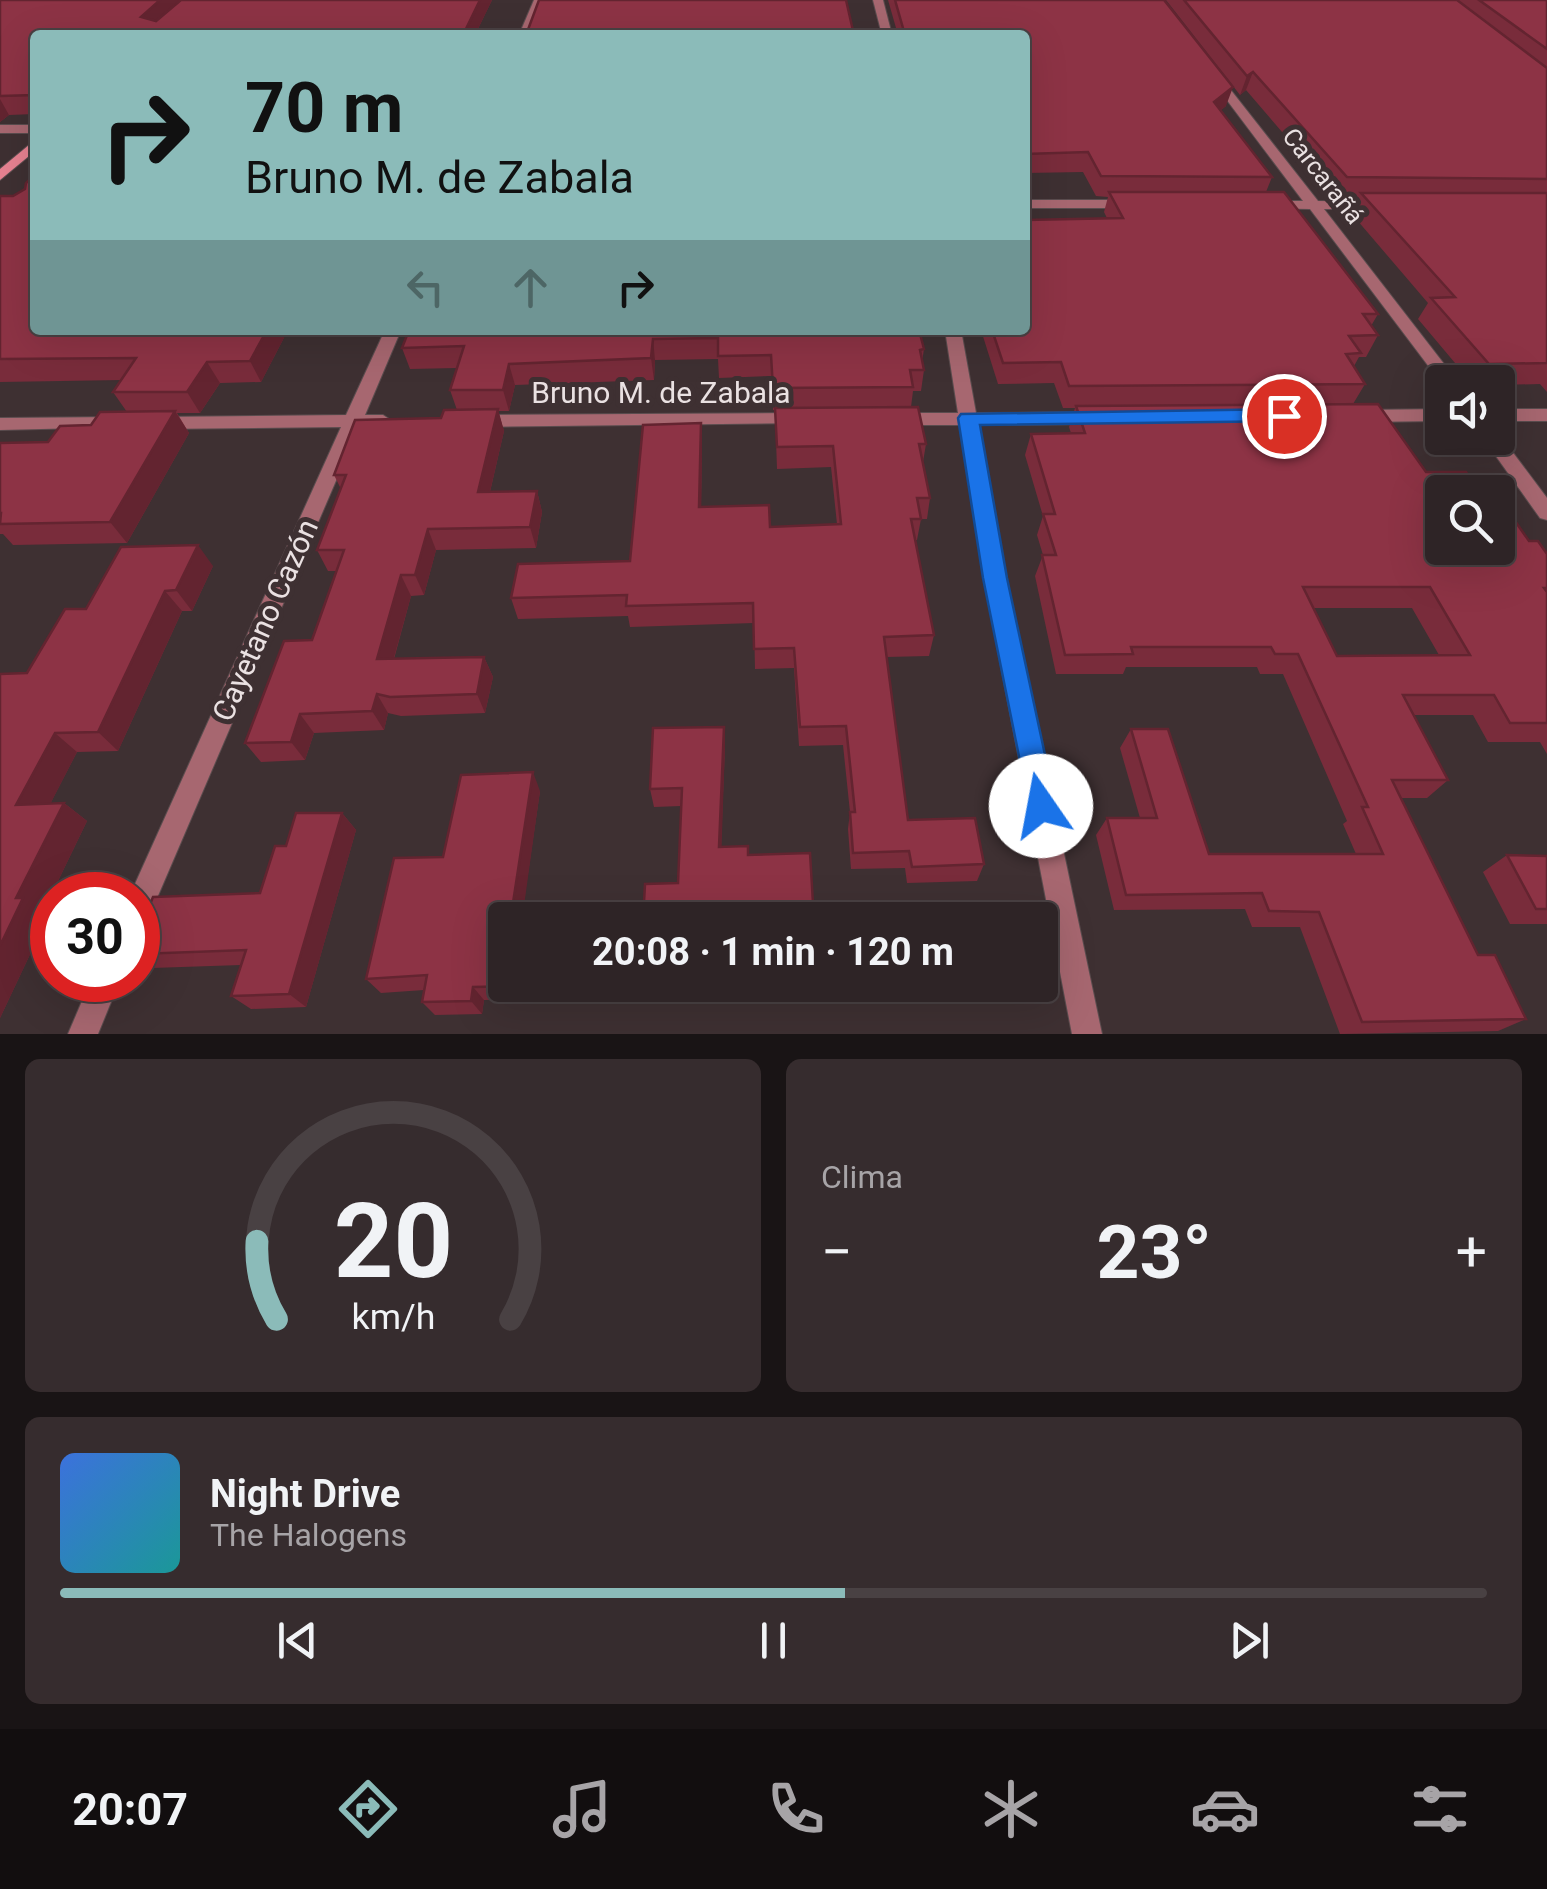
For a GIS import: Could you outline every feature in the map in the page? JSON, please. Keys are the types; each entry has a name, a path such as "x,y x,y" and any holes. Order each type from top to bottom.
{"street":[{"path":"526,30 539,0"},
{"path":"878,0 886,30"},
{"name":"Carcarañá","path":"1205,63 1437,365"},
{"path":"0,129 30,129"},
{"path":"0,176 30,149"},
{"path":"1030,204 1140,204"},
{"path":"1256,205 1392,205"},
{"name":"Cayetano Cazón","path":"154,872 391,335"},
{"path":"954,335 995,578 1088,1034"},
{"path":"1344,416 1425,415"},
{"path":"1515,415 1547,415"},
{"path":"869,419 1126,418"},
{"name":"Bruno M. de Zabala","path":"452,420 809,419"},
{"path":"0,424 412,421"},
{"path":"1504,455 1547,513"},
{"path":"82,1034 96,1002"}],"building":[{"path":"0,0 160,0 141,17 156,21 181,0 480,0 465,30 30,30 30,95 0,96"},
{"path":"539,0 846,0 853,30 528,30"},
{"path":"895,0 1164,0 1233,87 1214,102 1272,177 1101,176 1088,152 1030,154 1030,30 904,30"},
{"path":"1184,0 1457,0 1547,68 1547,179 1347,177 1253,72 1247,76"},
{"path":"1479,0 1547,0 1547,49"},
{"path":"30,179 30,335 264,335 250,361 207,362 187,392 113,392 136,358 0,359 0,196 13,196 25,189"},
{"path":"1109,192 1284,192 1378,314 1363,314 1378,335 1349,336 1361,353 1346,354 1365,384 1069,386 1061,362 1003,363 994,335 1030,335 1030,220 1123,218"},
{"path":"1361,193 1547,193 1547,363 1489,364 1431,298 1455,297"},
{"path":"407,335 920,335 924,370 910,370 913,387 773,388 771,355 718,356 718,338 653,339 651,358 509,364 503,390 450,390 464,346 402,348"},
{"path":"1378,404 1426,472 1468,475 1425,475 1425,565 1515,565 1515,521 1529,541 1538,541 1547,554 1547,723 1510,723 1494,695 1403,695 1448,780 1392,780 1478,955 1495,955 1526,1019 1362,1022 1319,912 1269,911 1262,893 1126,895 1107,818 1157,818 1131,729 1168,729 1209,854 1383,854 1362,807 1368,807 1298,654 1275,654 1271,647 1131,647 1133,654 1065,655 1042,555 1056,555 1043,514 1055,514 1031,434 1085,433 1076,406","holes":["1303,587 1430,587 1470,655 1337,656"]},
{"path":"918,407 926,444 919,444 930,498 917,498 921,519 911,519 934,635 884,637 908,820 975,818 984,864 912,867 909,851 853,853 850,812 855,812 846,726 800,727 794,648 754,649 753,603 626,606 627,595 511,598 518,564 630,561 643,425 701,423 699,507 769,505 770,527 841,524 833,446 777,447 775,408"},
{"path":"498,409 478,492 537,491 530,527 428,529 415,575 401,575 377,659 484,657 477,694 377,694 372,711 300,714 291,742 245,743 284,641 312,640 344,550 317,550 346,475 334,475 355,420 441,418 444,410"},
{"path":"175,411 110,522 0,524 0,443 48,442 60,426 91,425 100,412"},
{"path":"198,545 176,590 165,591 98,732 55,733 16,805 64,803 16,898 23,898 0,946 0,674 27,673 65,609 86,609 121,547"},
{"path":"724,727 719,847 748,846 748,855 810,853 813,902 644,902 645,884 678,883 682,788 650,789 653,728"},
{"path":"533,772 513,902 488,902 488,987 473,987 471,1001 422,1002 427,975 366,979 394,858 443,857 461,775"},
{"path":"296,813 342,813 289,994 231,996 246,950 160,953 160,897 260,893 275,846 286,846"},
{"path":"1507,855 1547,856 1547,909 1536,909"}],"route":[{"path":"1041,806 995,578 968,418 1284,416"}]}
